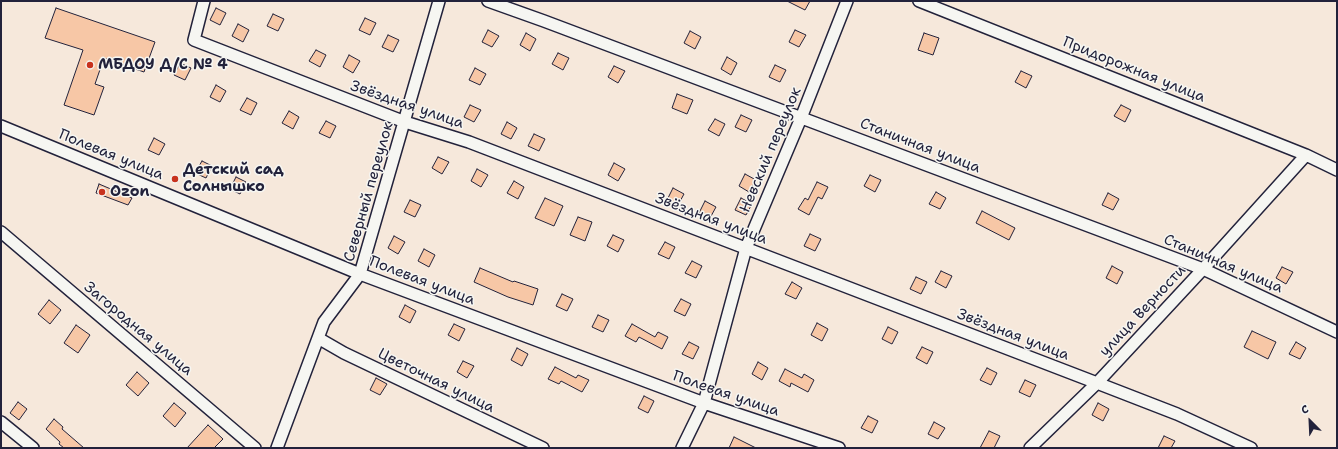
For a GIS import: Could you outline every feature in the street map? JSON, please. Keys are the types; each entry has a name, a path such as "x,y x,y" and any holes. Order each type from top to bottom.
{"street":[{"name":"Звёздная улица","path":"204,1 194,40 405,122 469,142 1097,383 1177,414 1251,448"},
{"name":"Северный переулок","path":"277,448 324,322 360,274 439,1"},
{"name":"Станичная улица","path":"488,1 1203,269 1337,332"},
{"name":"Невский переулок","path":"682,448 704,403 746,248 801,118 847,1"},
{"name":"Придорожная улица","path":"920,1 1306,155 1337,170"},
{"name":"Полевая улица","path":"1,126 360,274 704,403 839,448"},
{"name":"улица Верности","path":"1030,448 1097,383 1306,155"},
{"name":"Загородная улица","path":"1,232 255,448"},
{"name":"Цветочная улица","path":"318,338 344,353 543,448"},
{"path":"1,422 33,448"}],"building":[{"path":"787,1 810,1 805,10"},
{"name":"МБДОУ Д/С № 4","path":"56,8 155,42 144,72 104,58 95,84 104,87 94,115 64,105 83,50 45,38"},
{"path":"216,8 226,13 220,25 210,20"},
{"path":"273,14 284,19 278,31 267,26"},
{"path":"365,18 376,23 370,35 359,30"},
{"path":"238,24 249,30 243,42 232,36"},
{"path":"488,30 499,36 492,47 482,42"},
{"path":"795,30 806,35 799,47 789,42"},
{"path":"690,31 701,37 695,49 684,43"},
{"path":"526,33 536,39 530,51 520,45"},
{"path":"924,33 939,38 933,55 918,50"},
{"path":"388,35 399,40 393,52 382,47"},
{"path":"316,50 326,55 320,67 309,61"},
{"path":"558,53 569,58 563,70 552,64"},
{"path":"349,55 360,61 353,73 343,67"},
{"path":"727,57 737,63 731,75 721,69"},
{"path":"180,63 191,68 185,80 174,75"},
{"path":"775,65 786,70 780,82 769,77"},
{"path":"614,66 625,71 618,83 608,77"},
{"path":"475,68 486,74 480,85 469,80"},
{"path":"1021,71 1032,76 1026,88 1015,82"},
{"path":"216,85 226,91 220,102 210,97"},
{"path":"677,94 693,100 687,114 672,108"},
{"path":"247,98 257,103 251,115 240,110"},
{"path":"470,105 481,110 474,122 464,117"},
{"path":"1121,105 1131,110 1125,122 1114,116"},
{"path":"289,111 299,117 293,129 282,123"},
{"path":"741,115 752,120 746,132 735,127"},
{"path":"715,119 725,124 719,136 708,130"},
{"path":"326,121 336,126 330,138 319,133"},
{"path":"507,122 517,128 511,139 501,134"},
{"path":"534,134 545,139 539,151 528,146"},
{"path":"154,138 165,144 159,155 148,150"},
{"path":"438,157 449,162 442,174 432,168"},
{"path":"202,161 212,166 206,178 195,173"},
{"path":"614,163 625,169 618,181 608,175"},
{"path":"477,169 488,175 481,187 471,181"},
{"path":"745,174 756,180 749,192 739,186"},
{"path":"870,175 881,180 875,192 864,186"},
{"path":"236,177 246,182 240,194 230,189"},
{"path":"514,181 524,187 518,199 507,193"},
{"path":"817,182 828,187 822,199 818,197 809,215 798,209 805,198 808,200"},
{"path":"99,184 132,198 128,205 96,193"},
{"path":"673,188 684,194 678,205 667,200"},
{"path":"936,192 946,198 940,209 929,204"},
{"path":"1108,193 1119,199 1113,210 1102,205"},
{"path":"545,198 563,206 554,226 535,218"},
{"path":"741,198 752,204 746,215 735,210"},
{"path":"410,200 421,205 415,217 404,212"},
{"path":"705,201 716,207 710,218 699,213"},
{"path":"982,211 1015,228 1009,240 976,223"},
{"path":"578,217 592,222 585,241 570,235"},
{"path":"810,234 821,239 815,251 804,246"},
{"path":"613,235 624,240 618,252 607,246"},
{"path":"394,236 405,242 398,254 388,248"},
{"path":"665,242 675,247 669,259 658,254"},
{"path":"424,249 435,255 429,267 418,261"},
{"path":"692,261 702,266 696,278 685,273"},
{"path":"1112,266 1123,272 1117,284 1106,278"},
{"path":"1282,267 1293,272 1286,284 1276,278"},
{"path":"480,268 513,282 514,281 538,289 533,305 508,297 474,282"},
{"path":"941,271 952,276 946,288 935,282"},
{"path":"916,277 927,282 921,294 910,289"},
{"path":"792,282 802,288 796,299 785,294"},
{"path":"562,294 573,299 567,311 556,306"},
{"path":"681,299 691,304 685,316 674,311"},
{"path":"49,300 61,310 50,324 38,314"},
{"path":"405,305 416,311 410,323 399,317"},
{"path":"598,315 609,320 603,332 592,327"},
{"path":"817,323 828,329 822,341 811,335"},
{"path":"454,324 465,329 459,341 448,335"},
{"path":"632,324 655,337 658,332 668,337 662,349 639,337 636,342 625,336"},
{"path":"76,325 90,335 78,353 64,343"},
{"path":"888,327 898,332 892,344 882,339"},
{"path":"1252,331 1276,342 1268,359 1244,347"},
{"path":"689,342 699,347 693,359 682,354"},
{"path":"1296,342 1306,348 1300,359 1289,354"},
{"path":"922,347 933,352 927,364 916,358"},
{"path":"517,348 528,354 522,366 511,360"},
{"path":"463,361 474,366 467,378 457,372"},
{"path":"758,362 768,368 762,380 752,374"},
{"path":"555,367 576,378 578,375 589,380 582,392 561,381 559,384 548,379"},
{"path":"987,368 997,373 991,385 980,380"},
{"path":"785,369 802,378 804,374 814,380 808,392 791,383 790,387 779,381"},
{"path":"137,372 149,383 138,396 126,385"},
{"path":"376,378 387,384 380,395 370,390"},
{"path":"1025,380 1036,385 1030,397 1019,392"},
{"path":"644,396 654,401 648,413 638,408"},
{"path":"18,402 27,409 19,420 10,413"},
{"path":"174,403 186,413 175,427 163,416"},
{"path":"1098,403 1109,409 1103,421 1092,415"},
{"path":"868,416 878,421 872,433 861,428"},
{"path":"54,419 63,427 62,429 84,448 64,448 59,444 60,442 46,429"},
{"path":"934,422 945,428 938,439 928,434"},
{"path":"208,425 223,439 214,448 187,448"},
{"path":"989,431 1000,436 994,448 980,448"},
{"path":"1164,436 1175,441 1171,448 1158,448"},
{"path":"734,437 756,448 729,448"}],"place":[{"name":"МБДОУ Д/С № 4","path":"90,65"},
{"name":"Детский сад Солнышко","path":"175,179"},
{"name":"Ozon","path":"102,192"}]}
